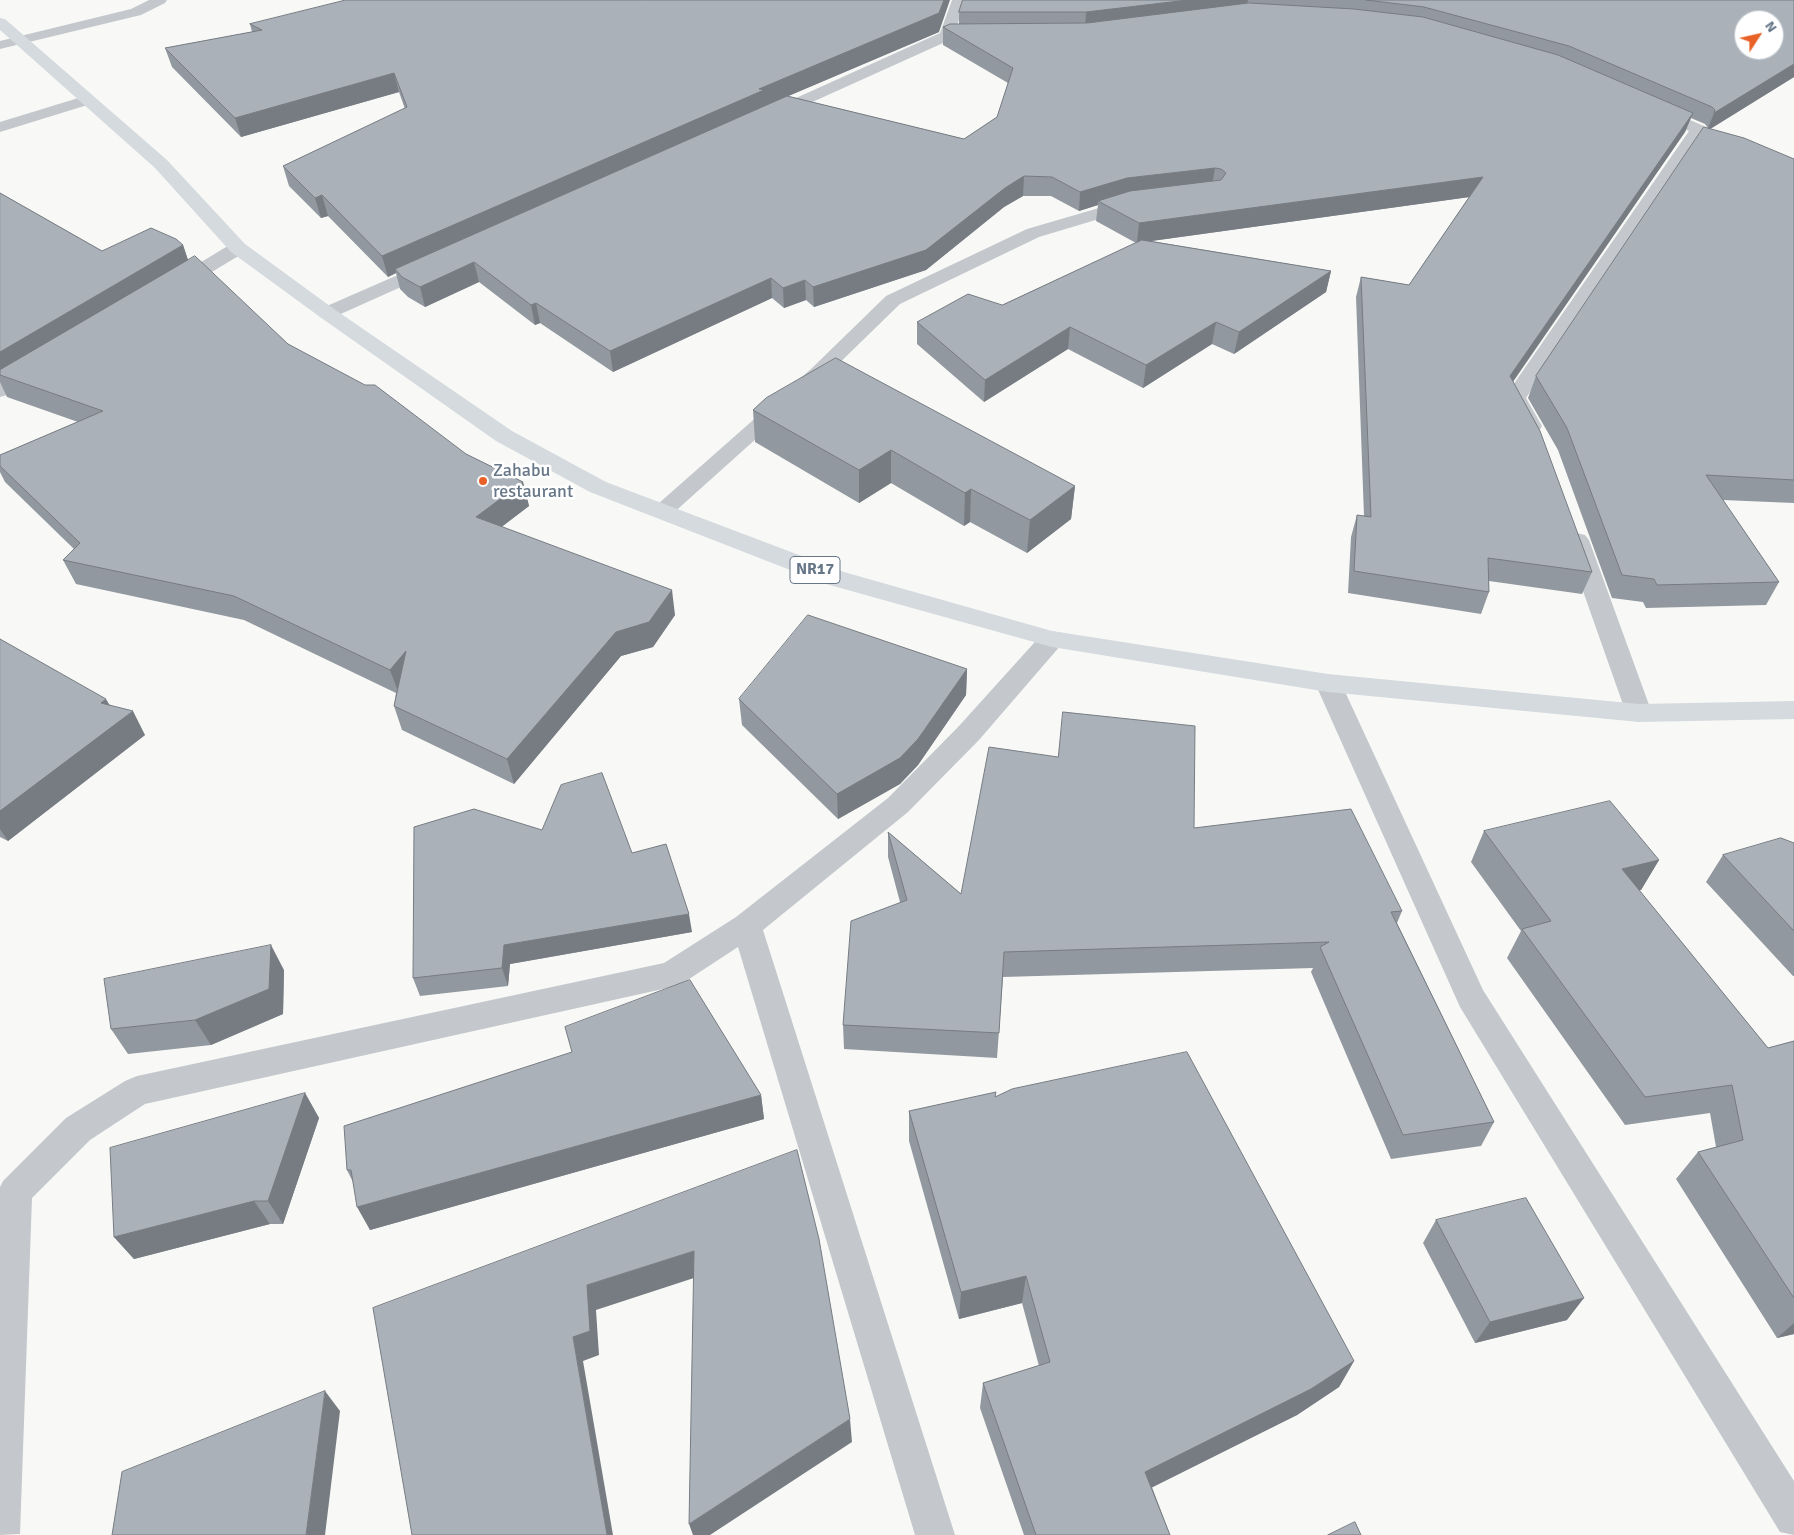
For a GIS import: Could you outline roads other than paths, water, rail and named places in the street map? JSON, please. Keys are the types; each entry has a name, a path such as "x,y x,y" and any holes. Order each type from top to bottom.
{"main road":[{"name":"NR17","path":"0,22 10,43 88,100 162,164 238,248 327,313 504,436 598,487 835,578 1052,639 1328,683 1639,713 1794,710"}],"street":[{"path":"10,43 136,12 160,0"},
{"path":"947,36 959,0"},
{"path":"755,122 947,36 966,36"},
{"path":"0,127 88,100"},
{"path":"1541,443 1515,398 1698,128 1637,102"},
{"path":"662,511 818,373 893,300 1033,233 1126,204 1154,200"},
{"path":"162,294 238,248"},
{"path":"327,313 446,260"},
{"path":"0,391 51,360"},
{"path":"1572,526 1639,713"},
{"path":"0,1534 15,1192 78,1129 138,1091 672,974 748,926 898,805 968,733 1052,639"},
{"path":"1328,683 1471,998 1794,1518"},
{"path":"748,926 935,1535"}],"place":[{"name":"Zahabu restaurant","path":"483,481"}]}
